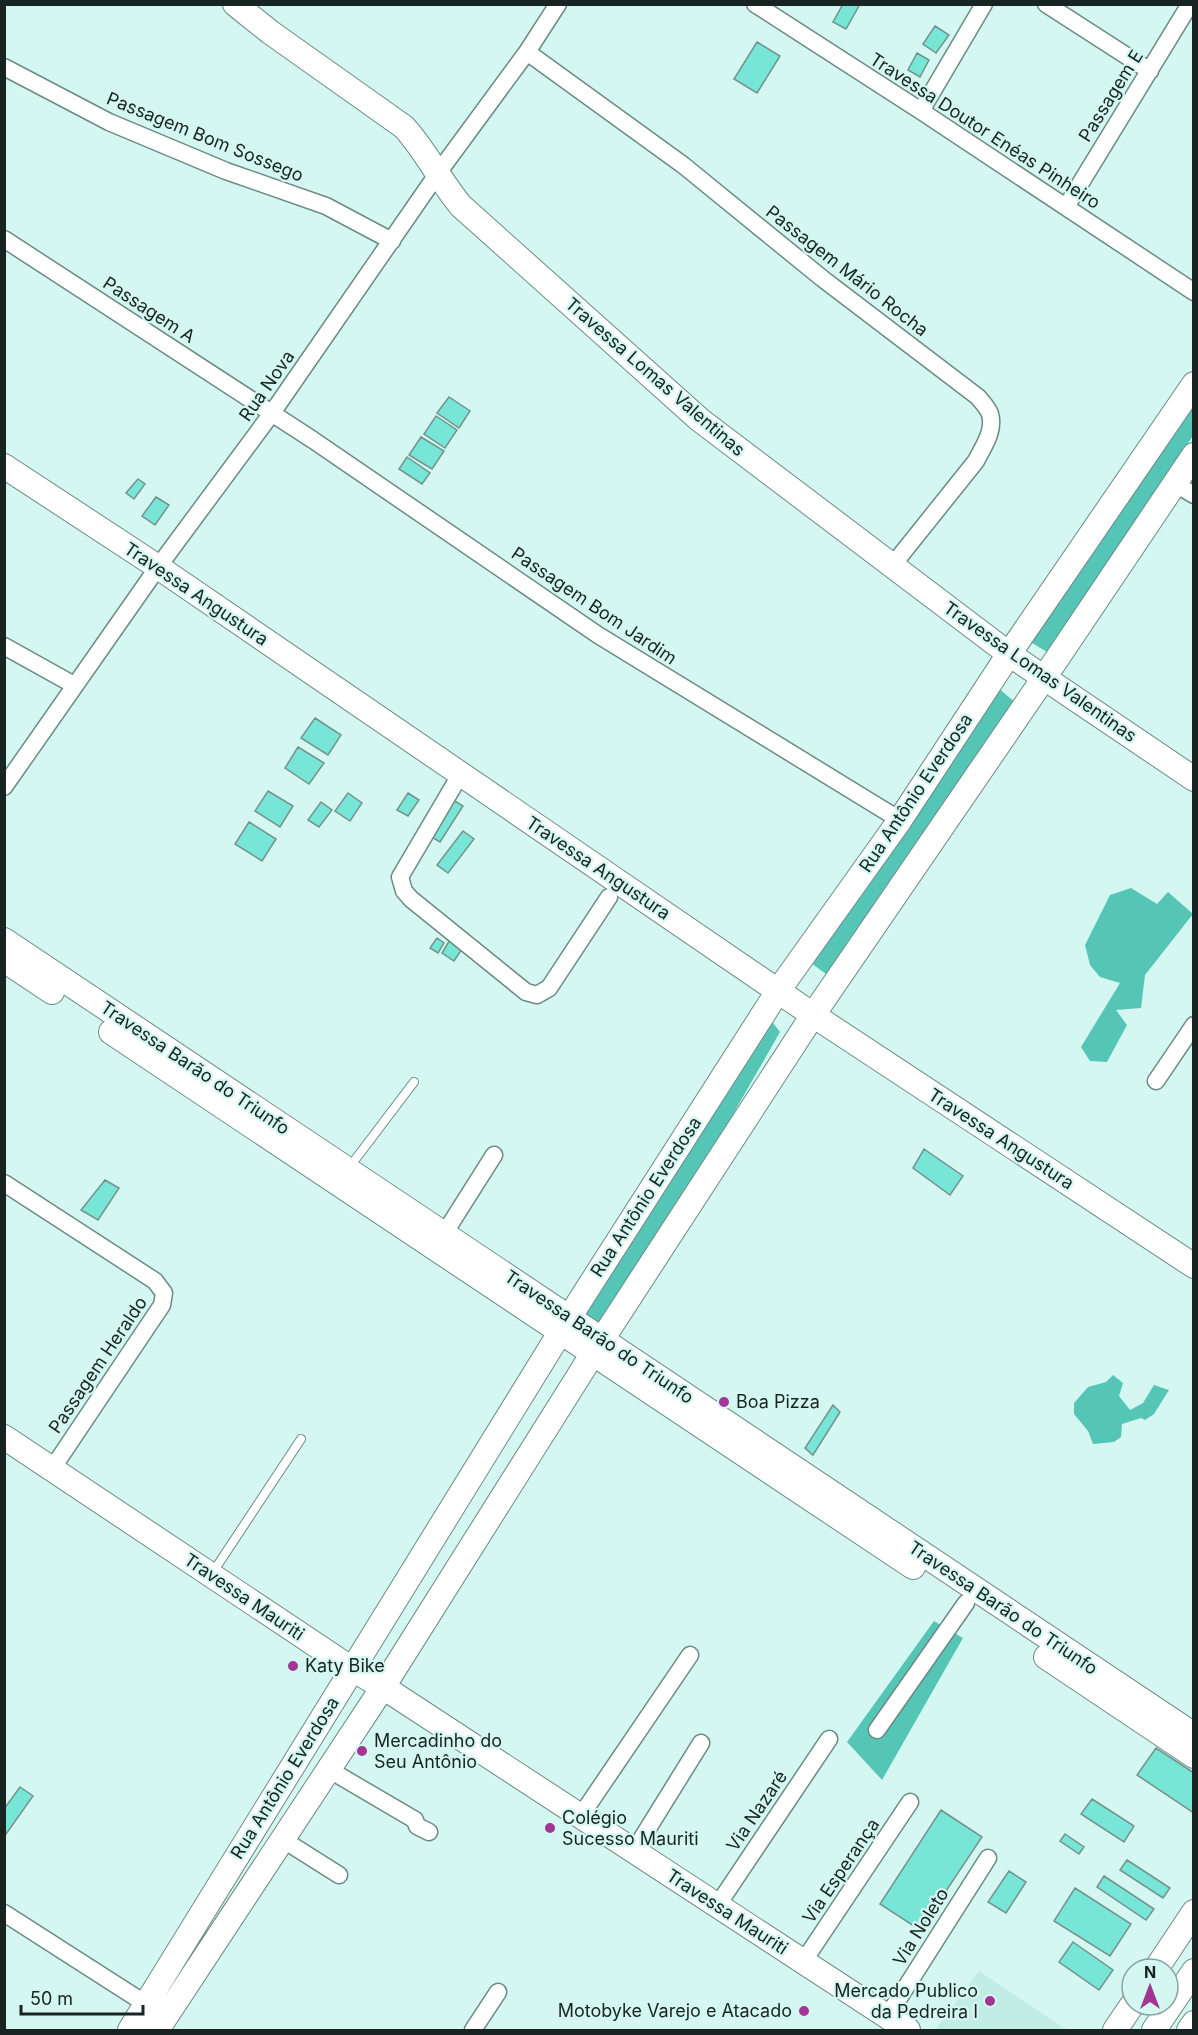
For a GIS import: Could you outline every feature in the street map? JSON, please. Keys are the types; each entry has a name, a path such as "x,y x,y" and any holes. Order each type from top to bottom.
{"street":[{"name":"Travessa Lomas Valentinas","path":"235,4 270,32 404,127 416,140 448,191 469,214 700,420 1009,654 1194,779"},
{"name":"Rua Nova","path":"4,786 158,567 272,413 438,173 527,52 558,4"},
{"path":"921,111 984,4"},
{"path":"1046,4 1150,71"},
{"name":"Passagem E","path":"1066,207 1190,4"},
{"name":"Travessa Doutor Enéas Pinheiro","path":"762,6 1194,292"},
{"name":"Passagem Mário Rocha","path":"527,52 683,165 823,279 978,397 990,413 991,429 975,461 892,566"},
{"name":"Passagem Bom Sossego","path":"4,67 110,122 226,171 326,206 392,241"},
{"name":"Passagem A","path":"4,239 272,413"},
{"name":"Rua Antônio Everdosa","path":"162,2021 324,1715 565,1325 778,991 900,820 1009,654 1194,384"},
{"name":"Passagem Bom Jardim","path":"272,413 598,635 900,820"},
{"name":"Rua Antônio Everdosa","path":"130,2031 162,2021 383,1688 597,1347 813,1015 1044,678 1184,489 1194,455"},
{"name":"Travessa Angustura","path":"4,466 158,567 459,775 614,889 778,991 1194,1266"},
{"path":"4,646 74,685"},
{"path":"459,775 400,877 404,891 526,992 537,994 549,988 614,889"},
{"name":"Travessa Barão do Triunfo","path":"4,940 72,996 946,1579 1194,1736"},
{"name":"Travessa Barão do Triunfo","path":"4,960 72,996"},
{"path":"1156,1081 1194,1025"},
{"name":"Travessa Barão do Triunfo","path":"267,1126 348,1170 444,1234 565,1325"},
{"path":"444,1234 494,1155"},
{"name":"Passagem Heraldo","path":"4,1183 155,1281 164,1293 162,1305 52,1469"},
{"name":"Travessa Mauriti","path":"4,1437 352,1669 634,1851 895,2025"},
{"name":"Travessa Barão do Triunfo","path":"946,1579 966,1603 1194,1756"},
{"path":"877,1730 966,1603"},
{"path":"580,1817 690,1655"},
{"path":"324,1715 334,1712 344,1716 351,1724 352,1734"},
{"name":"Via Nazaré","path":"717,1906 829,1739"},
{"path":"634,1851 701,1743"},
{"path":"328,1768 415,1820 417,1826 429,1832"},
{"name":"Via Esperança","path":"803,1962 910,1802"},
{"path":"282,1839 339,1875"},
{"name":"Via Noleto","path":"895,2025 988,1858"},
{"path":"4,1912 162,2021"},
{"path":"1164,1957 1194,1912"},
{"path":"1154,2031 1194,1971"},
{"path":"473,2031 498,1992"},
{"path":"1115,2031 1124,2017"},
{"path":"1189,2031 1194,2023"}],"lane":[{"path":"348,1170 414,1082"},
{"path":"211,1575 301,1439"}],"shaded area":[{"name":"Mercado Publico da Pedreira I","path":"979,1971 1067,2030 935,2030"}],"green space":[{"path":"1193,399 1193,436 1047,652 1029,641"},
{"path":"997,687 1016,703 826,974 811,963"},
{"path":"1131,888 1157,904 1168,892 1193,914 1145,975 1141,1008 1116,1010 1127,1025 1107,1062 1090,1061 1081,1047 1120,983 1100,977 1090,965 1085,945 1110,895"},
{"path":"773,1023 780,1032 610,1329 574,1310"},
{"path":"1113,1375 1123,1383 1119,1396 1130,1410 1143,1403 1154,1385 1169,1390 1154,1414 1145,1420 1141,1418 1122,1424 1121,1437 1114,1442 1093,1444 1088,1431 1074,1414 1074,1403 1088,1387 1106,1382"},
{"path":"934,1621 963,1638 882,1780 847,1742"}],"building":[{"path":"843,4 860,4 846,29 833,22"},
{"path":"935,26 949,35 936,53 923,44"},
{"path":"757,42 780,56 757,93 734,79"},
{"path":"917,53 929,60 920,77 908,70"},
{"path":"449,397 470,411 459,428 437,413"},
{"path":"436,416 457,430 445,448 424,434"},
{"path":"421,437 444,451 432,469 409,455"},
{"path":"407,457 430,473 422,484 399,469"},
{"path":"138,479 145,484 134,499 126,493"},
{"path":"156,497 169,505 155,525 142,516"},
{"path":"315,718 341,735 328,755 301,738"},
{"path":"298,747 324,763 309,784 285,768"},
{"path":"268,791 293,806 280,827 255,811"},
{"path":"348,793 362,803 350,821 335,811"},
{"path":"408,793 419,800 408,816 397,810"},
{"path":"453,800 463,806 440,842 430,836"},
{"path":"321,802 332,810 319,827 308,820"},
{"path":"249,822 276,839 262,861 235,844"},
{"path":"463,831 474,839 448,873 437,865"},
{"path":"437,938 444,943 438,953 430,948"},
{"path":"451,938 464,946 454,961 442,953"},
{"path":"924,1149 963,1176 950,1195 913,1168"},
{"path":"105,1180 119,1188 98,1220 81,1210"},
{"path":"833,1405 840,1412 813,1455 805,1448"},
{"path":"1156,1748 1194,1773 1194,1813 1137,1775"},
{"path":"20,1787 33,1796 4,1837 4,1809"},
{"path":"1092,1799 1134,1826 1124,1842 1081,1814"},
{"path":"941,1810 982,1837 920,1930 880,1904"},
{"path":"1065,1834 1084,1847 1079,1854 1060,1841"},
{"path":"1127,1860 1170,1888 1163,1898 1120,1870"},
{"path":"1009,1871 1026,1882 1006,1913 988,1902"},
{"path":"1104,1876 1154,1909 1146,1920 1097,1887"},
{"path":"1075,1888 1131,1924 1110,1956 1054,1921"},
{"path":"1073,1942 1113,1970 1099,1990 1059,1962"}],"place":[{"name":"Boa Pizza","path":"724,1402"},
{"name":"Katy Bike","path":"293,1666"},
{"name":"Mercadinho do Seu Antônio","path":"362,1751"},
{"name":"Colégio Sucesso Mauriti","path":"550,1828"},
{"name":"Mercado Publico da Pedreira I","path":"990,2001"},
{"name":"Motobyke Varejo e Atacado","path":"804,2011"}]}
